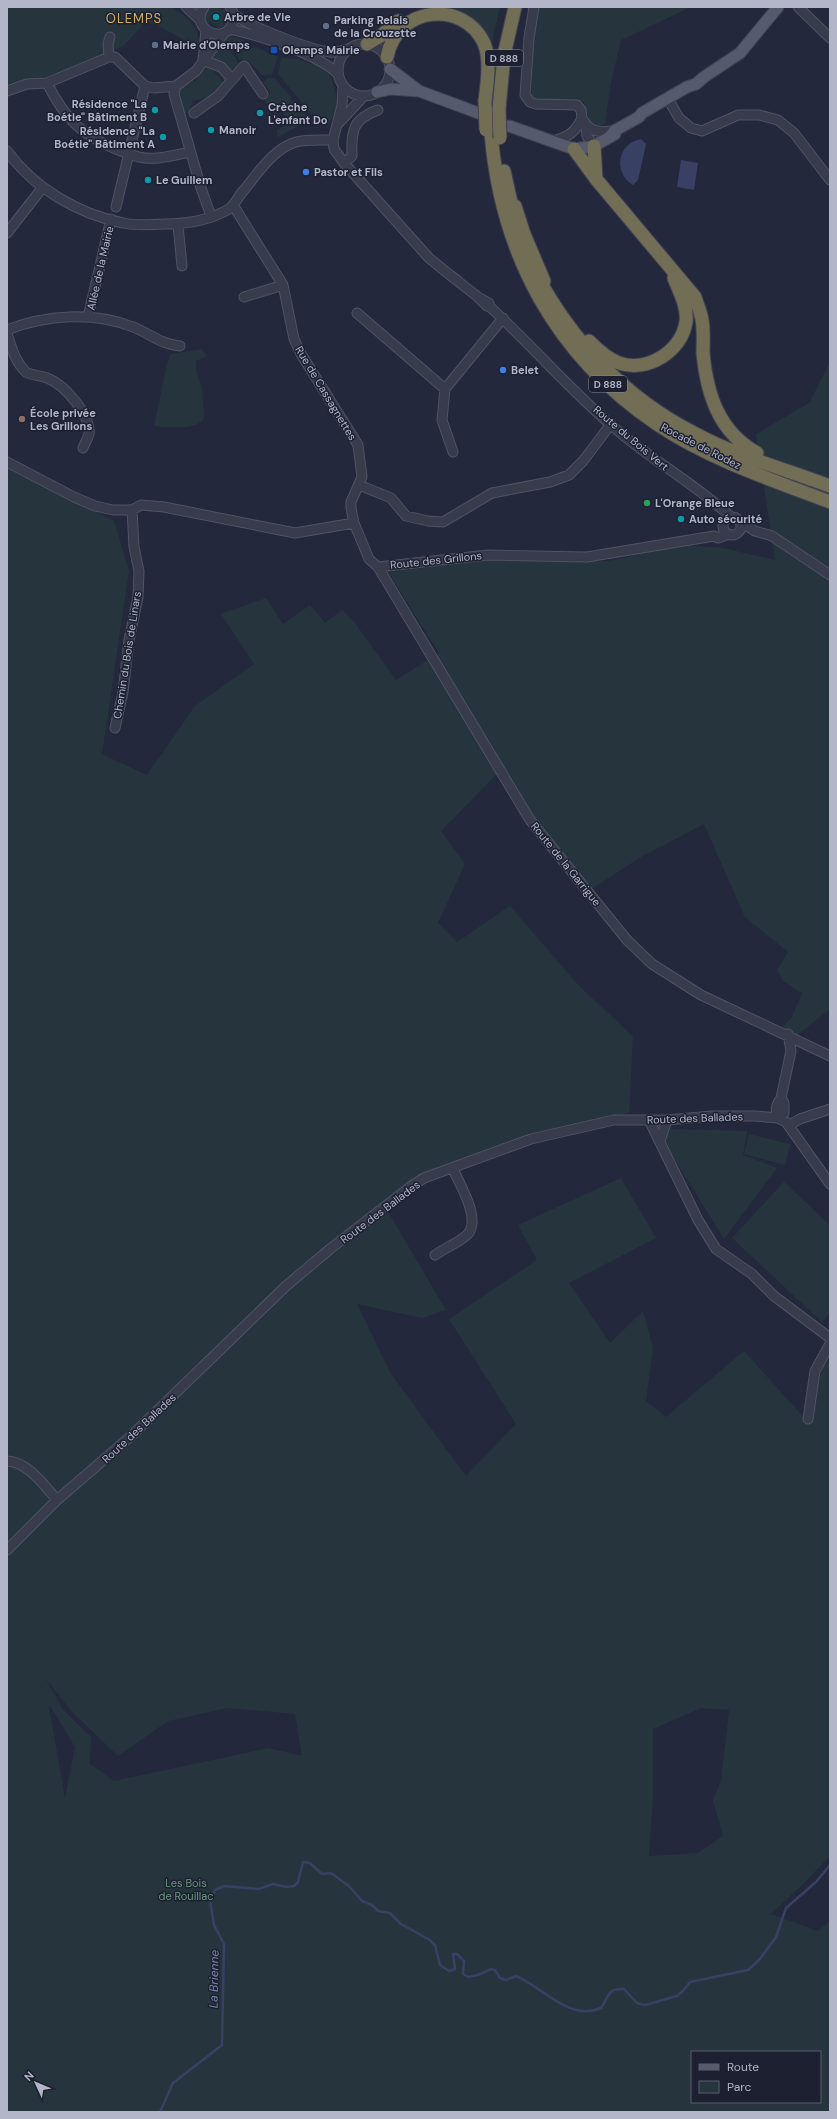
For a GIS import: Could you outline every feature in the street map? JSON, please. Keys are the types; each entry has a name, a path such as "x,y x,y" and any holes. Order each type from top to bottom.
{"highway":[{"path":"367,44 382,35 408,12 416,7"},
{"name":"Rocade de Rodez","path":"506,7 494,63 492,105 494,164 506,223 538,297 564,336 598,374 622,397 651,420 719,458 830,502"},
{"name":"Rocade de Rodez","path":"492,105 515,7"},
{"path":"389,63 395,35 402,26 414,17 430,11 440,11 461,16 475,26 485,46 492,105"},
{"name":"Rocade de Rodez","path":"492,134 515,219 536,275 568,326 608,372 644,402 695,434 830,485"},
{"path":"594,146 596,179"},
{"path":"574,148 596,179 695,297 702,319 707,384 722,422 734,437 747,448 830,485"},
{"path":"507,186 535,262 560,307 590,342 618,363 635,365 653,361 677,345 683,333 686,321 686,308 671,270"}],"main road":[{"path":"509,126 574,148 594,146 639,117 645,117 656,106 687,87 691,80 704,76 740,53 776,8"},
{"path":"389,63 419,91"},
{"path":"377,92 390,89 419,91 480,114"}],"street":[{"path":"186,7 200,20 206,30 214,34 226,31 248,32 312,56 327,64 337,73 344,87 354,94 363,97"},
{"path":"200,20 204,7"},
{"path":"534,7 528,38 525,95 530,102 536,104 577,105 581,110 587,136 594,146"},
{"path":"798,7 830,38"},
{"path":"7,91 27,84 47,83 109,57 115,57 145,86 154,88 176,86 192,76 232,24 232,11"},
{"path":"232,11 250,24 315,48 332,52 345,50 356,44 367,44 379,49 389,63 387,82 377,92 363,97 336,128"},
{"path":"203,60 206,30"},
{"path":"109,57 108,44 110,36"},
{"path":"337,73 338,64 345,50"},
{"path":"203,60 221,67 232,78"},
{"path":"194,113 218,96 232,78 244,66 264,94"},
{"path":"47,83 58,104 70,120 84,133 102,144 139,157 190,152"},
{"path":"116,207 145,86"},
{"path":"176,86 174,94 190,152 211,216"},
{"path":"344,87 333,140 334,149 344,163 429,258 485,301 503,318 445,389 442,420 453,452"},
{"path":"668,99 679,118 691,128 702,131 738,115 759,115 778,120 794,133 830,180"},
{"path":"344,163 352,156 351,135 362,116 378,110"},
{"path":"584,122 595,132 612,134"},
{"path":"553,141 567,137 584,122"},
{"path":"336,128 351,135"},
{"path":"7,151 13,159 43,187 62,200 81,209 123,223 146,225 178,224 211,216 233,205 236,198 272,158 287,145 298,141 333,140"},
{"path":"7,233 43,187"},
{"name":"Rue de Cassagnettes","path":"233,205 283,285 294,339 301,354 358,445 362,470 359,485 351,502 354,523"},
{"name":"Allée de la Mairie","path":"88,317 111,219"},
{"path":"178,224 182,266"},
{"path":"244,297 283,285"},
{"path":"357,313 445,389"},
{"path":"7,330 26,323 56,318 88,317 132,326 168,345 180,346"},
{"name":"Route du Bois Vert","path":"503,318 610,424 655,460 707,494 719,505 729,527"},
{"path":"7,334 17,362 28,373 48,378 66,390 77,404 85,419 89,434 83,448"},
{"path":"359,485 391,498 406,516 428,521 444,522 492,493 550,482 569,475 583,461 610,424"},
{"path":"7,462 74,497 95,506 113,510 132,510 141,505 164,507 295,533 354,523"},
{"name":"Chemin du Bois de Linars","path":"115,728 123,692 129,640 138,597 139,571 134,547 132,510"},
{"path":"729,527 737,518 754,531"},
{"name":"Route des Grillons","path":"354,523 369,560 378,567 488,555 587,557 714,536 718,538 729,527"},
{"path":"729,527 754,531 772,536 830,575"},
{"name":"Route de la Garrigue","path":"378,567 530,820 627,940 652,964 701,995 788,1034 830,1056"},
{"path":"788,1034 791,1051 781,1098 784,1102 784,1113 778,1118 789,1126 830,1184"},
{"path":"789,1126 800,1119 830,1108"},
{"name":"Route des Ballades","path":"7,1550 57,1500 130,1437 286,1286 330,1249 410,1187 424,1178 453,1169 531,1139 614,1120 667,1120 712,1116 778,1118"},
{"path":"649,1120 698,1220 716,1249 752,1274 774,1296 830,1338"},
{"path":"660,1141 667,1120"},
{"path":"435,1255 467,1234 473,1224 472,1211 453,1169"},
{"path":"808,1419 816,1371 830,1344"},
{"path":"7,1461 13,1461 34,1474 57,1500"}],"green space":[{"path":"7,7 172,7 192,23 199,40 199,48 155,24 145,23 123,46 103,56 55,75 7,84"},
{"path":"207,7 216,7 222,10 224,8 228,18 225,25 217,29 217,26 210,22 206,26 204,12"},
{"path":"431,7 500,7 491,46 480,28 468,16 453,9"},
{"path":"538,7 691,7 621,40 611,82 605,124 592,127 583,101 535,100 531,95 532,41"},
{"path":"227,36 245,40 240,47 231,53 236,58 239,67 233,72 210,58"},
{"path":"255,47 278,57 272,74 262,75 248,61 239,59 236,52"},
{"path":"281,58 298,59 311,64 314,61 327,68 336,96 333,116 329,124 317,120 278,74"},
{"path":"206,68 211,68 223,82 208,97 198,99 193,102 188,113 184,114 179,95 181,88 196,80"},
{"path":"267,78 274,78 290,96 291,100 311,120 277,137 277,130 288,124 286,116 280,110 276,114 264,101 270,94 270,91 263,83"},
{"path":"202,349 207,356 196,361 196,371 202,388 204,419 199,423 187,427 154,426 167,364 171,354"},
{"name":"Les Bois de Rouillac","path":"830,362 830,1009 797,1035 781,1028 792,1017 802,993 783,981 777,970 788,952 745,917 704,824 641,857 593,888 531,823 498,773 441,831 465,864 438,923 457,942 510,906 581,988 633,1036 629,1113 549,1130 425,1172 384,1205 446,1310 422,1318 357,1304 391,1374 466,1476 516,1424 449,1319 537,1260 518,1225 621,1178 656,1238 569,1283 610,1343 643,1311 653,1348 646,1401 666,1417 744,1351 806,1420 823,1368 830,1358 830,1856 771,1914 818,1931 830,1921 830,2112 7,2112 7,464 114,521 129,571 102,754 147,775 195,706 254,664 221,614 266,598 283,624 310,605 325,623 342,610 352,619 396,680 439,653 388,572 492,560 607,561 673,546 723,548 775,560 756,434 809,403","holes":["46,1679 72,1712 118,1756 168,1721 228,1708 295,1714 302,1756 269,1748 114,1781 90,1764 91,1737 63,1710","50,1706 75,1747 65,1798 49,1707","701,1708 729,1710 721,1780 713,1801 723,1836 698,1853 649,1856 653,1797 653,1729"]},
{"path":"670,1129 747,1131 743,1155 777,1168 724,1239 664,1142"},
{"path":"749,1134 790,1144 785,1165 744,1154"},
{"path":"784,1182 830,1225 830,1313 822,1322 732,1238"}],"water":[{"path":"641,139 646,144 638,180 633,185 622,173 620,159 627,146"},
{"path":"681,160 698,163 694,190 677,187"}],"waterway":[{"name":"La Brienne","path":"160,2112 173,2083 222,2045 224,1944 214,1925 210,1901 215,1890 224,1886 259,1889 273,1884 287,1887 294,1886 298,1882 303,1862 310,1863 322,1874 331,1873 350,1887 362,1901 372,1905 378,1911 390,1913 401,1924 430,1940 435,1945 440,1965 449,1971 455,1969 453,1954 457,1954 464,1961 463,1974 468,1977 478,1975 491,1969 495,1970 500,1978 506,1980 516,1976 567,2007 589,2011 601,2008 609,1994 614,1990 624,1989 637,2003 645,2005 677,1996 690,1982 748,1970 760,1959 776,1937 786,1908 816,1882 830,1865"}],"place":[{"name":"Arbre de Vie","path":"216,17"},
{"name":"Parking Relais de la Crouzette","path":"326,26"},
{"name":"Mairie d'Olemps","path":"155,45"},
{"name":"Olemps Mairie","path":"274,50"},
{"name":"Résidence \"La Boétie\" Bâtiment B","path":"155,110"},
{"name":"Crèche L'enfant Do","path":"260,113"},
{"name":"Manoir","path":"211,130"},
{"name":"Résidence \"La Boétie\" Bâtiment A","path":"163,137"},
{"name":"Pastor et Fils","path":"306,172"},
{"name":"Le Guillem","path":"148,180"},
{"name":"Belet","path":"503,370"},
{"name":"École privée Les Grillons","path":"22,419"},
{"name":"L'Orange Bleue","path":"647,503"},
{"name":"Auto sécurité","path":"681,519"}],"district":[{"name":"OLEMPS","path":"134,18"}]}
